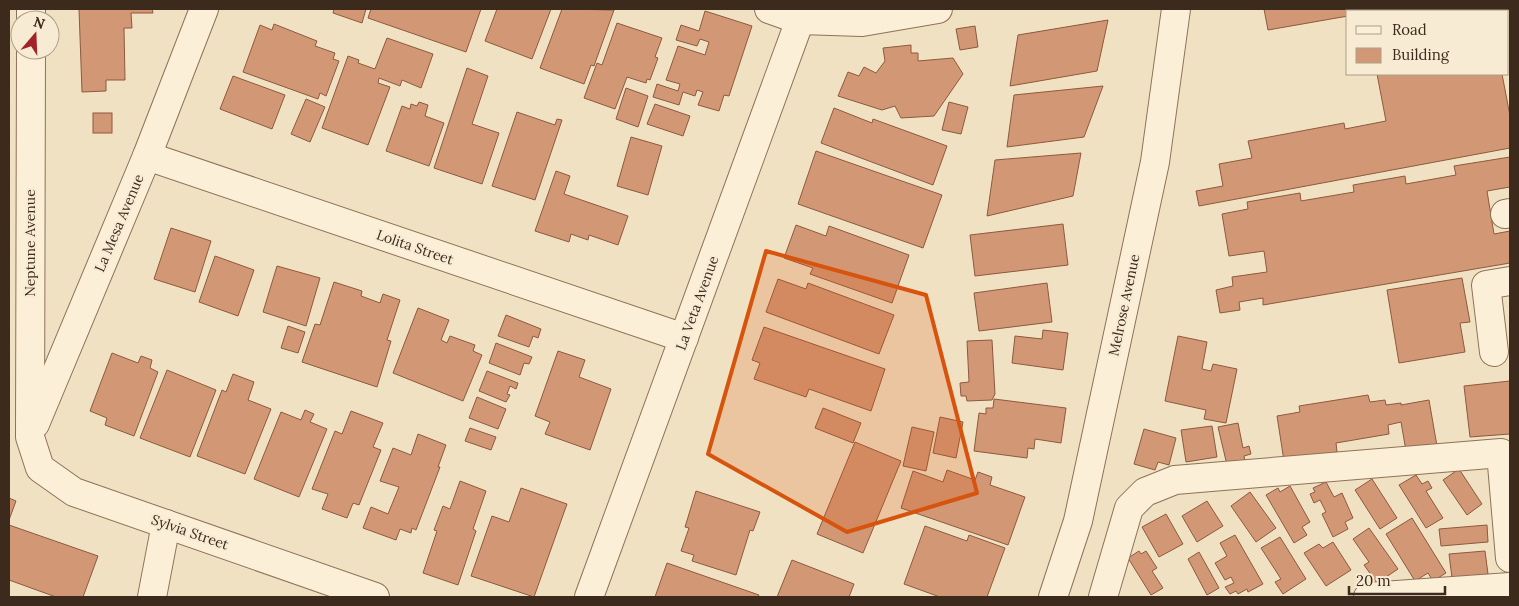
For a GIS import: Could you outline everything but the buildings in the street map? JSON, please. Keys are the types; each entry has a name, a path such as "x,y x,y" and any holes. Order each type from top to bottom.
{"street":[{"name":"La Mesa Avenue","path":"30,437 147,156 204,9"},
{"path":"769,9 862,22 938,9"},
{"name":"Melrose Avenue","path":"1053,597 1078,521 1155,162 1176,9"},
{"name":"La Veta Avenue","path":"589,597 802,14"},
{"name":"Neptune Avenue","path":"30,437 31,60"},
{"name":"Lolita Street","path":"147,156 684,338"},
{"path":"1494,352 1486,285 1510,281"},
{"name":"Sylvia Street","path":"30,437 40,468 74,492 166,524 348,593 375,597"},
{"path":"1103,597 1129,508 1145,492 1175,480 1502,453 1510,558"},
{"path":"152,597 166,524"},
{"path":"1368,597 1510,587"}],"highlighted area":[{"path":"766,251 926,295 977,493 847,532 708,454"}]}
